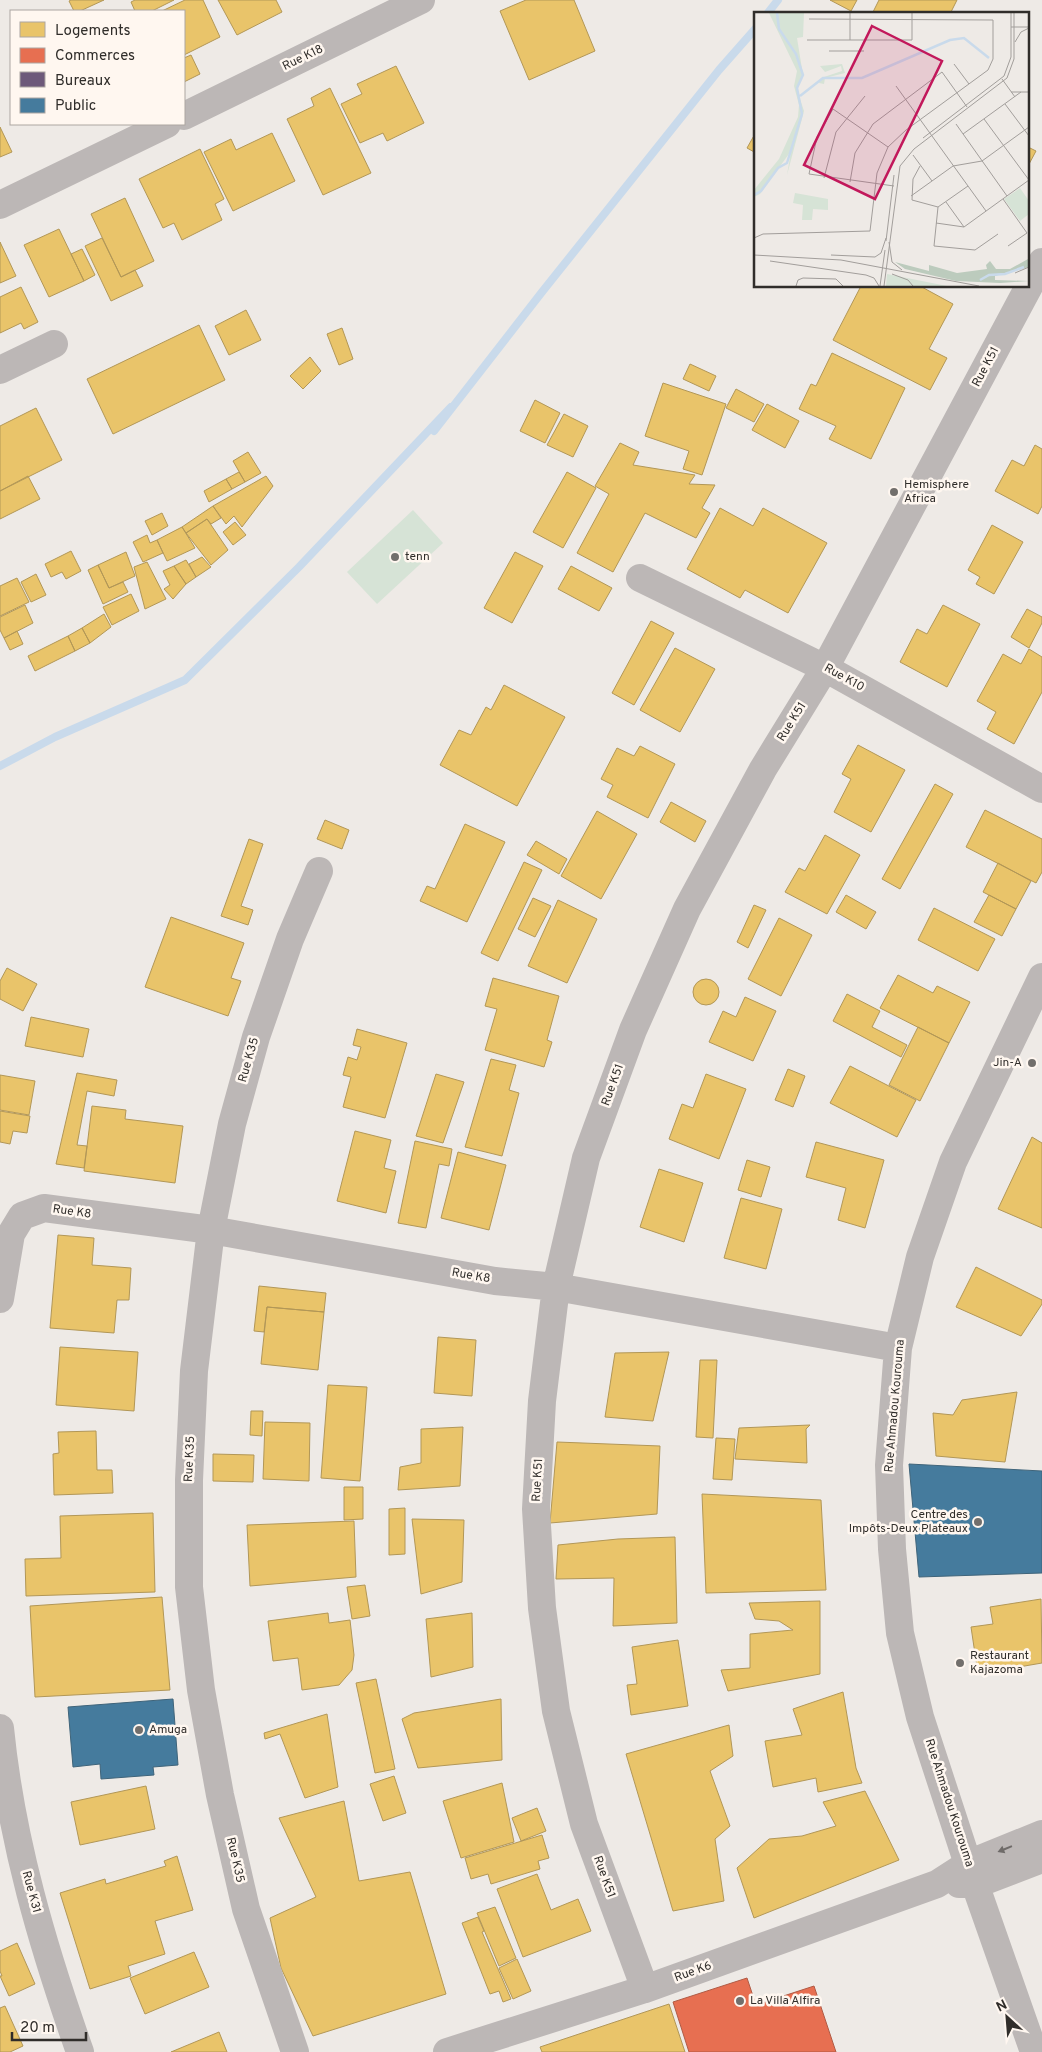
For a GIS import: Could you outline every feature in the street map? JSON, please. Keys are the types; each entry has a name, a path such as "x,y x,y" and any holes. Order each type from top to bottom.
{"street":[{"name":"Rue K18","path":"185,116 421,0"},
{"path":"0,205 165,125"},
{"name":"Rue K51","path":"1030,285 1042,262"},
{"name":"Rue K51","path":"645,1989 584,1824 556,1711 544,1617 536,1509 542,1401 556,1287 586,1158 632,1030 687,909 763,769 826,668 1028,288"},
{"path":"0,370 54,344"},
{"name":"Rue K10","path":"640,578 826,668 1042,789"},
{"name":"Rue K35","path":"295,2052 246,1909 220,1795 201,1690 189,1587 189,1480 194,1381 211,1230 232,1124 256,1037 290,939 319,871"},
{"name":"Rue Ahmadou Kourouma","path":"1034,2052 920,1717 900,1633 892,1549 888,1465 898,1348 920,1257 953,1162 1042,977"},
{"name":"Rue K8","path":"0,1299 10,1234 22,1216 44,1208 211,1230 496,1281 556,1287 898,1348"},
{"name":"Rue K31","path":"0,1728 3,1762 26,1878 56,1982 80,2052"},
{"name":"Rue K6","path":"972,1874 1042,1834"},
{"name":"Rue K6","path":"447,2052 645,1989 937,1884 972,1874 1042,1859"}],"green space":[{"name":"tenn","path":"413,510 443,543 377,604 347,572"}],"building: Logements":[{"path":"104,0 82,10 74,10 69,1"},
{"path":"135,0 174,0 154,10 135,10 131,2"},
{"path":"185,0 203,0 220,37 185,54 185,10 164,10"},
{"path":"218,0 276,0 282,12 237,35"},
{"path":"526,0 574,0 595,51 529,80 500,11"},
{"path":"830,0 857,0 851,11"},
{"path":"879,0 957,0 951,12 873,12"},
{"path":"191,55 200,74 185,82 185,58"},
{"path":"396,66 424,123 387,141 383,133 360,143 341,104 362,94 357,84"},
{"path":"330,88 371,173 323,195 287,119 314,106 311,98"},
{"path":"0,127 12,152 0,157"},
{"path":"272,133 295,181 233,211 204,152 231,139 236,150"},
{"path":"754,136 754,152 747,148"},
{"path":"1030,148 1036,151 1030,162"},
{"path":"200,149 224,199 215,204 222,220 182,240 174,223 163,228 139,179"},
{"path":"125,198 154,261 121,277 91,214"},
{"path":"59,229 84,281 49,297 24,245"},
{"path":"102,238 121,277 135,270 143,286 111,301 85,246"},
{"path":"0,242 16,276 0,283"},
{"path":"82,249 95,275 84,281 71,254"},
{"path":"21,287 38,322 24,329 21,323 0,333 0,297"},
{"path":"860,288 924,288 953,304 929,349 947,358 930,390 833,340"},
{"path":"246,310 261,340 229,355 215,326"},
{"path":"199,325 225,380 113,434 87,379"},
{"path":"342,328 353,359 339,365 327,334"},
{"path":"832,353 905,388 871,459 829,439 836,426 799,409 811,384 816,386"},
{"path":"310,357 321,371 303,389 290,376"},
{"path":"690,364 716,376 709,391 683,379"},
{"path":"663,383 726,404 702,475 683,469 689,451 645,436"},
{"path":"736,389 764,404 754,422 726,408"},
{"path":"535,400 560,413 545,443 520,431"},
{"path":"767,404 799,421 785,448 752,430"},
{"path":"36,408 62,460 0,491 0,426"},
{"path":"564,414 588,426 573,457 547,445"},
{"path":"620,443 639,452 633,465 695,475 689,484 715,485 702,508 710,513 696,538 645,513 613,572 577,553 609,494 595,486"},
{"path":"1035,445 1042,449 1042,506 1038,514 995,491 1012,460 1024,466"},
{"path":"248,452 261,473 245,482 233,461"},
{"path":"239,472 245,482 232,489 226,479"},
{"path":"567,472 596,488 563,548 533,532"},
{"path":"28,476 40,499 0,519 0,491"},
{"path":"266,476 273,486 242,527 234,516 226,524 213,506"},
{"path":"226,479 232,489 209,502 204,491"},
{"path":"213,506 221,518 211,524 207,519 186,533 182,527"},
{"path":"720,508 753,526 763,508 827,543 788,613 745,590 740,598 687,569"},
{"path":"162,513 168,526 152,535 145,521"},
{"path":"207,519 228,550 211,565 186,533"},
{"path":"235,522 246,535 233,545 223,532"},
{"path":"992,525 1023,542 994,594 976,584 980,577 968,570"},
{"path":"182,527 195,548 167,561 157,540"},
{"path":"147,535 150,543 157,540 163,553 143,562 133,542"},
{"path":"71,551 81,571 66,579 62,572 51,577 45,564"},
{"path":"126,552 135,576 109,588 98,565"},
{"path":"515,552 543,566 512,623 484,608"},
{"path":"202,557 211,567 196,577 189,564"},
{"path":"186,560 196,577 186,584 174,566"},
{"path":"147,562 166,599 145,609 134,567"},
{"path":"98,565 109,588 123,582 128,592 103,604 88,570"},
{"path":"174,566 186,584 173,599 164,589 170,585 163,571"},
{"path":"571,566 612,588 599,611 558,589"},
{"path":"36,574 46,595 31,602 21,582"},
{"path":"17,578 29,602 0,616 0,586"},
{"path":"131,594 139,611 112,625 103,607"},
{"path":"25,605 33,623 4,638 0,630 0,617"},
{"path":"943,605 980,624 947,687 900,662 917,629 927,634"},
{"path":"1027,609 1042,617 1042,623 1029,648 1011,637"},
{"path":"104,614 111,627 90,643 82,628"},
{"path":"651,621 674,633 634,705 612,693"},
{"path":"82,628 90,643 75,651 68,636"},
{"path":"17,631 23,644 10,650 4,638"},
{"path":"68,636 75,651 35,671 28,656"},
{"path":"675,648 715,669 680,732 640,710"},
{"path":"1029,649 1042,657 1042,692 1014,744 987,729 996,712 977,701 1003,654 1021,664"},
{"path":"504,685 565,717 517,806 440,765 459,730 471,735 486,707 491,710"},
{"path":"858,745 905,770 871,832 834,812 851,779 842,774"},
{"path":"640,746 675,764 648,818 607,797 613,785 601,779 617,748 634,756"},
{"path":"935,784 953,794 900,889 882,879"},
{"path":"671,802 706,821 695,842 660,822"},
{"path":"985,810 1042,839 1042,872 1036,883 966,847"},
{"path":"597,811 637,834 601,899 561,876"},
{"path":"325,820 349,830 342,849 317,839"},
{"path":"465,824 505,842 467,922 420,901 427,886 435,889"},
{"path":"825,835 860,855 827,914 785,892 799,868 805,871"},
{"path":"249,839 263,844 241,906 253,910 248,925 221,916"},
{"path":"536,841 567,859 559,874 527,855"},
{"path":"524,862 542,870 498,961 481,953"},
{"path":"998,863 1031,881 1016,909 983,892"},
{"path":"846,895 876,912 866,929 836,912"},
{"path":"989,895 1016,909 1002,936 974,922"},
{"path":"533,898 551,906 535,937 518,929"},
{"path":"558,900 597,919 567,983 528,966"},
{"path":"754,905 766,910 748,948 737,942"},
{"path":"934,908 995,939 978,971 918,940"},
{"path":"171,917 244,943 231,978 241,981 228,1016 145,987"},
{"path":"779,918 812,935 781,996 748,979"},
{"path":"7,968 37,984 23,1011 0,999 0,981"},
{"path":"898,975 933,993 937,986 970,1002 949,1043 880,1008"},
{"path":"493,978 559,996 547,1040 552,1042 544,1067 485,1050 497,1009 485,1006"},
{"path":"706,979 715,983 719,992 715,1001 706,1005 697,1001 693,992 697,983"},
{"path":"847,994 880,1011 872,1027 907,1045 901,1057 833,1021"},
{"path":"745,997 776,1011 753,1061 709,1042 723,1011 736,1017"},
{"path":"31,1017 89,1029 83,1057 25,1046"},
{"path":"918,1027 949,1043 920,1101 889,1085"},
{"path":"357,1029 407,1043 385,1118 343,1107 351,1077 343,1075 348,1057 357,1060 361,1047 353,1045"},
{"path":"491,1059 516,1065 509,1090 519,1093 502,1156 465,1147"},
{"path":"850,1066 916,1100 897,1137 830,1103"},
{"path":"788,1069 805,1076 793,1107 775,1100"},
{"path":"77,1073 117,1080 114,1096 87,1091 77,1145 87,1146 84,1168 56,1164"},
{"path":"436,1074 464,1082 443,1143 416,1136"},
{"path":"706,1074 746,1089 719,1159 669,1139 682,1104 693,1108"},
{"path":"0,1075 35,1081 29,1115 0,1110"},
{"path":"92,1106 126,1110 125,1119 183,1126 175,1183 84,1171"},
{"path":"0,1111 30,1116 27,1133 13,1131 10,1144 0,1142"},
{"path":"355,1131 391,1140 384,1168 396,1171 386,1213 337,1201"},
{"path":"1032,1137 1042,1143 1042,1228 998,1209"},
{"path":"415,1141 452,1149 449,1166 439,1164 426,1228 398,1223"},
{"path":"816,1142 884,1160 865,1228 838,1220 846,1188 806,1177"},
{"path":"458,1152 506,1165 489,1230 441,1218"},
{"path":"747,1160 770,1167 761,1197 738,1190"},
{"path":"659,1169 703,1183 684,1242 640,1227"},
{"path":"741,1198 782,1209 766,1269 724,1258"},
{"path":"58,1235 94,1238 92,1265 131,1268 129,1300 117,1300 114,1333 50,1328"},
{"path":"976,1267 1042,1300 1042,1304 1021,1336 956,1307"},
{"path":"259,1286 326,1293 324,1312 267,1307 264,1332 254,1331"},
{"path":"267,1307 324,1312 318,1370 261,1364"},
{"path":"438,1337 476,1340 472,1396 434,1393"},
{"path":"60,1347 138,1352 134,1411 56,1405"},
{"path":"669,1352 653,1421 605,1417 615,1353"},
{"path":"700,1360 717,1360 713,1438 696,1437"},
{"path":"328,1385 367,1387 360,1481 321,1478"},
{"path":"1017,1392 1005,1462 936,1456 933,1413 953,1415 962,1400"},
{"path":"251,1411 263,1411 262,1436 250,1435"},
{"path":"265,1422 310,1423 309,1481 263,1479"},
{"path":"810,1425 806,1429 807,1463 735,1459 739,1428"},
{"path":"463,1427 460,1486 398,1490 400,1467 421,1463 421,1429"},
{"path":"96,1431 97,1470 112,1470 113,1493 54,1495 53,1454 59,1453 58,1432"},
{"path":"716,1438 735,1439 732,1480 713,1479"},
{"path":"557,1442 660,1446 657,1514 550,1523"},
{"path":"213,1454 254,1455 253,1482 213,1481"},
{"path":"344,1487 363,1487 363,1519 344,1520"},
{"path":"702,1494 821,1500 826,1590 706,1593"},
{"path":"405,1508 405,1554 389,1555 389,1509"},
{"path":"153,1513 155,1592 26,1596 25,1559 61,1558 60,1516"},
{"path":"412,1519 464,1520 462,1582 421,1594"},
{"path":"354,1521 356,1577 250,1586 247,1525"},
{"path":"675,1537 677,1623 613,1626 614,1578 556,1579 558,1545 618,1539"},
{"path":"365,1585 370,1616 352,1619 347,1587"},
{"path":"162,1597 170,1690 35,1697 30,1606"},
{"path":"1041,1599 1042,1663 978,1674 971,1627 993,1624 990,1607"},
{"path":"820,1601 820,1674 728,1691 721,1670 750,1668 750,1634 793,1630 779,1621 755,1619 749,1603"},
{"path":"328,1613 329,1623 350,1620 354,1655 352,1670 339,1685 302,1690 298,1658 273,1661 268,1621"},
{"path":"472,1613 473,1667 431,1677 426,1619"},
{"path":"678,1640 688,1706 631,1715 627,1685 637,1684 632,1647"},
{"path":"376,1679 395,1769 375,1773 356,1683"},
{"path":"843,1692 856,1768 862,1783 818,1792 816,1778 773,1787 765,1741 802,1735 793,1709"},
{"path":"501,1699 502,1760 418,1768 402,1719 414,1713"},
{"path":"327,1714 338,1787 305,1798 280,1734 265,1739 264,1733"},
{"path":"729,1725 733,1756 710,1771 730,1826 715,1839 724,1901 673,1911 626,1754"},
{"path":"394,1776 406,1813 383,1821 370,1784"},
{"path":"502,1783 514,1842 461,1858 443,1801"},
{"path":"146,1786 155,1829 80,1845 71,1802"},
{"path":"865,1791 899,1860 754,1918 737,1868 769,1839 802,1836 836,1826 823,1802"},
{"path":"344,1801 359,1881 410,1872 446,1994 313,2036 281,1968 270,1918 316,1897 279,1818"},
{"path":"537,1808 546,1831 521,1841 512,1818"},
{"path":"542,1835 549,1858 538,1861 540,1869 491,1884 488,1874 471,1879 465,1858"},
{"path":"177,1856 193,1910 155,1921 165,1954 128,1966 131,1976 90,1989 60,1893 105,1879 106,1884 166,1866 164,1861"},
{"path":"537,1874 551,1910 578,1899 591,1931 523,1957 497,1889"},
{"path":"495,1907 516,1958 499,1966 477,1913"},
{"path":"478,1917 484,1931 482,1932 511,1999 503,2002 499,1991 490,1994 462,1923"},
{"path":"17,1943 35,1984 9,1996 0,1976 2,1976 0,1971 0,1951"},
{"path":"194,1952 209,1987 145,2014 130,1978"},
{"path":"517,1959 531,1991 513,1999 499,1968"},
{"path":"669,2004 685,2052 542,2052 540,2047"},
{"path":"5,2006 23,2046 10,2052 0,2052 0,2008"},
{"path":"219,2032 227,2052 171,2052"}],"building: Commerces":[{"path":"747,1978 756,2005 814,1986 836,2052 689,2052 673,2002"}],"building: Bureaux":[{"path":"992,1475 1029,1475 1029,1506 1041,1506 1041,1531 1029,1532 1030,1554 993,1555 993,1536 968,1536 969,1555 931,1555 931,1476 967,1476 967,1488 992,1488"}],"building: Public":[{"name":"Centre des Impôts-Deux Plateaux","path":"909,1464 1042,1471 1042,1573 919,1577"},
{"path":"173,1699 178,1765 153,1767 154,1775 101,1779 100,1764 73,1767 68,1707"}],"waterway":[{"path":"769,12 778,0"},
{"path":"0,766 55,737 185,680 299,567 451,407 434,431 719,70 754,30"}],"place":[{"name":"Hemisphere Africa","path":"894,492"},
{"name":"tenn","path":"395,557"},
{"name":"Jin-A","path":"1032,1063"},
{"name":"Centre des Impôts-Deux Plateaux","path":"978,1522"},
{"name":"Restaurant Kajazoma","path":"960,1663"},
{"name":"Amuga","path":"139,1730"},
{"name":"La Villa Alfira","path":"740,2001"}]}
